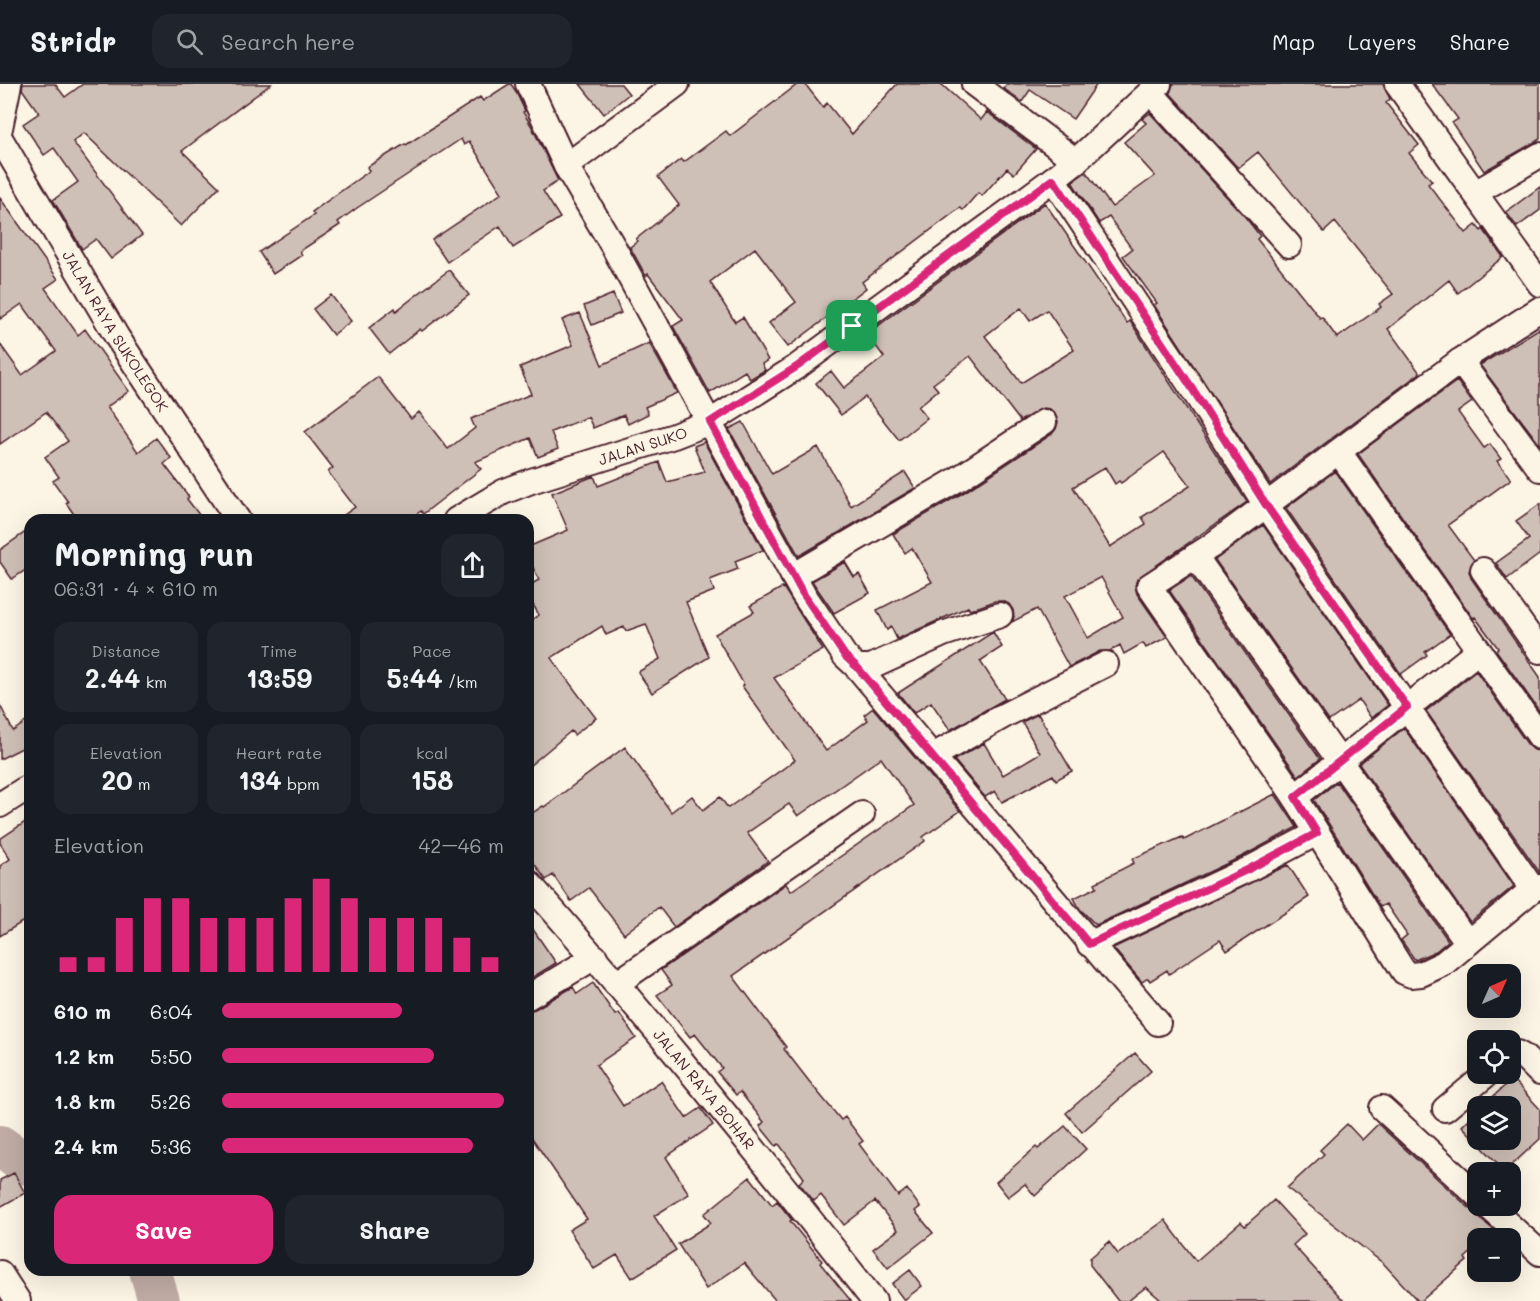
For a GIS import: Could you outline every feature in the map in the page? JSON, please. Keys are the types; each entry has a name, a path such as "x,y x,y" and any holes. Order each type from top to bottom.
{"street":[{"path":"0,128 9,84"},
{"path":"528,84 566,166 614,248 793,576 845,656 933,756 1089,944 1158,1023"},
{"path":"566,166 677,84"},
{"path":"974,84 1077,161"},
{"path":"1397,84 1540,284"},
{"path":"1155,89 1289,245"},
{"name":"JALAN SUKO","path":"466,514 503,492 531,481 674,436 710,422 798,366 1053,179 1077,161 1155,89"},
{"name":"JALAN RAYA SUKOLEGOK","path":"0,138 117,337 234,514"},
{"path":"1475,193 1540,155"},
{"path":"1053,179 1184,375 1266,505 1537,888 1444,963 1421,974 1411,975 1404,972 1295,797 1149,586 1266,505 1460,361 1540,309"},
{"path":"1460,361 1540,469"},
{"path":"793,576 958,479 1044,422"},
{"path":"1339,452 1540,737"},
{"path":"1195,556 1468,943"},
{"path":"1483,570 1540,651"},
{"path":"857,667 871,667 943,634 1000,615"},
{"path":"1295,797 1478,651"},
{"path":"933,756 1005,715 1106,664"},
{"path":"0,805 24,790"},
{"path":"616,984 862,814"},
{"path":"1089,944 1249,869 1317,833"},
{"name":"JALAN RAYA BOHAR","path":"534,889 595,957 771,1168 874,1301"},
{"path":"534,993 595,957"},
{"path":"1521,1056 1540,1072"},
{"path":"1444,1109 1475,1084"},
{"path":"1382,1108 1467,1187"},
{"path":"1499,1216 1540,1253"},
{"path":"0,1273 18,1301"}],"building":[{"path":"23,84 55,84 65,97 83,84 271,84 182,151 219,187 181,226 84,133 73,142 142,235 111,259 96,239 82,249 53,200 78,182 54,148 44,155 23,124 39,113 22,89"},
{"path":"509,84 515,90 525,111 523,112 558,181 543,191 560,218 513,248 500,226 447,262 432,240 502,193 469,141 464,145 461,139 357,208 338,222 340,225 300,251 302,255 273,274 259,252 314,215 312,212 369,171 367,167 406,145 480,97 483,101"},
{"path":"580,84 621,84 629,94 604,114"},
{"path":"798,84 805,84 823,107 827,103 852,134 897,84 941,84 981,120 987,112 1036,149 1014,174 1007,168 982,196 978,193 963,210 960,208 862,282 866,288 788,347 769,323 796,302 755,248 710,282 735,322 743,317 768,360 762,364 765,370 750,379 745,371 710,393 673,326 683,320 648,274 646,276 630,247 638,241 636,239 679,205 658,177 681,159 684,162 726,131 730,136"},
{"path":"1007,84 1097,84 1073,119 1030,90 1022,102 1003,88"},
{"path":"1173,84 1383,84 1390,99 1386,103 1419,145 1409,153 1432,181 1428,184 1466,233 1476,225 1481,231 1483,229 1503,257 1458,293 1449,280 1388,329 1420,373 1270,484 1154,305 1157,303 1123,256 1132,249 1109,217 1099,223 1072,182 1086,172 1112,207 1155,176 1124,142 1146,123 1142,119 1150,113 1246,218 1260,236 1257,239 1337,338 1381,307 1379,304 1393,294 1335,222 1324,232 1258,152 1238,168 1170,93"},
{"path":"1432,84 1540,84 1540,139 1484,171 1452,123 1458,119"},
{"path":"1540,187 1540,210 1517,227 1506,212"},
{"path":"0,198 58,279 45,288 78,335 85,329 129,391 107,407 138,452 156,438 171,458 164,464 189,497 187,499 198,514 74,514 53,481 59,477 45,457 68,441 46,412 0,444 0,344 22,375 56,351 22,304 0,319"},
{"path":"1045,203 1127,323 1130,321 1247,502 1137,579 1135,586 1137,594 1167,637 1146,648 1143,643 1124,654 1120,645 1110,651 1100,651 1069,667 1037,609 1012,622 1013,610 1003,601 995,601 970,610 968,607 897,639 891,627 887,630 877,610 932,582 912,548 905,553 893,534 966,491 1052,434 1058,422 1050,409 1043,408 1020,421 970,356 933,384 938,390 918,407 927,418 899,440 865,397 841,415 816,383 831,371 844,388 884,357 867,334","holes":["1021,308 1030,321 1047,310 1074,350 1021,383 985,336","1164,452 1190,486 1142,517 1146,524 1110,547 1073,487 1105,467 1115,484 1119,481 1121,483","1101,577 1123,617 1088,638 1065,596"]},
{"path":"449,270 469,295 389,354 369,328 395,308 396,311"},
{"path":"613,294 621,313 592,325 584,306"},
{"path":"331,295 351,321 333,335 313,309"},
{"path":"580,313 602,365 649,343 677,393 645,407 648,414 628,424 624,415 593,428 588,417 551,432 558,449 538,457 530,438 475,462 481,469 423,514 421,511 417,514 345,514 355,507 328,472 333,468 305,432 378,377 411,419 419,412 448,449 475,428 471,419 531,394 520,367 573,345 562,320"},
{"path":"1540,328 1540,445 1480,365"},
{"path":"1457,381 1472,402 1458,412 1484,448 1490,444 1501,459 1497,461 1511,479 1448,525 1474,560 1469,571 1471,578 1540,677 1540,712 1496,650 1498,648 1475,617 1473,618 1358,454"},
{"path":"743,422 772,474 818,447 851,506 905,472 915,488 799,556 729,429"},
{"path":"704,442 763,550 735,561 738,569 710,580 714,591 686,602 709,657 652,693 638,672 660,659 646,624 626,631 624,627 606,635 602,626 551,658 596,718 574,735 571,731 534,762 534,618 539,615 534,606 534,583 539,580 534,570 534,544 568,530 552,493 594,476 598,486 659,462 667,482 705,472 694,446"},
{"path":"1335,471 1450,634 1425,652 1427,655 1401,674 1286,508"},
{"path":"1540,504 1540,554 1507,579 1496,563 1529,539 1516,521"},
{"path":"1263,525 1388,705 1371,718 1359,700 1329,721 1215,560"},
{"path":"24,533 24,571 12,579 0,562 0,550"},
{"path":"845,562 854,577 859,574 870,593 834,613 812,581"},
{"path":"1191,576 1320,759 1298,776 1169,590"},
{"path":"783,587 823,650 774,678 826,751 868,720 864,715 873,708 960,811 923,837 925,841 733,976 812,1085 841,1120 845,1117 863,1141 859,1144 898,1196 907,1189 920,1207 915,1211 933,1233 888,1268 873,1249 898,1230 875,1201 844,1225 821,1195 814,1201 799,1183 804,1178 779,1144 776,1146 760,1126 764,1122 740,1092 736,1095 717,1072 722,1068 695,1034 690,1037 657,995 672,985 661,970 786,884 791,891 914,805 881,758 798,816 789,804 747,833 768,861 674,927 659,907 624,934 589,888 571,901 553,875 546,880 534,863 534,812 625,747 671,812 692,796 703,810 720,797 728,808 795,760 742,686 744,685 715,634 754,612 750,606"},
{"path":"993,632 1002,647 980,661 1005,699 950,730 931,702 914,713 898,693"},
{"path":"1476,671 1528,745 1540,751 1540,873 1426,711"},
{"path":"0,705 13,731 24,723 24,747 0,759"},
{"path":"1038,714 1072,771 1056,780 1053,775 1002,802 995,791 985,797 954,760 984,743 1003,775 1040,753 1022,722"},
{"path":"1404,728 1514,886 1470,922 1359,764"},
{"path":"1337,782 1447,939 1448,941 1436,951 1415,960 1401,940 1407,935 1386,904 1380,907 1314,800"},
{"path":"1275,794 1297,827 1243,856 1096,925 1080,909 1074,898 1097,887 1095,883 1134,863 1132,859 1182,837 1184,840"},
{"path":"24,823 24,921 0,936 0,866 10,859 0,839"},
{"path":"1288,865 1309,897 1227,951 1220,940 1169,974 1167,970 1150,981 1148,978 1142,982 1113,948"},
{"path":"534,931 556,963 534,976"},
{"path":"593,983 615,1015 619,1013 636,1038 596,1065 623,1106 661,1081 686,1118 701,1108 713,1125 666,1157 689,1194 654,1216 676,1250 632,1278 617,1255 594,1269 569,1230 587,1219 534,1141 534,1009 573,987 577,994"},
{"path":"1135,1053 1151,1071 1082,1132 1066,1113"},
{"path":"1507,1084 1517,1084 1540,1109 1540,1139 1515,1162 1496,1162 1485,1150 1521,1150 1521,1096 1494,1096"},
{"path":"1467,1121 1467,1131 1462,1126"},
{"path":"1347,1124 1362,1140 1378,1124 1467,1206 1467,1216 1477,1216 1492,1228 1467,1228 1467,1256 1465,1258 1467,1261 1421,1301 1418,1301 1384,1264 1287,1188 1324,1154 1320,1150"},
{"path":"1065,1126 1086,1149 1035,1196 1025,1184 1008,1197 996,1182 1036,1147 1038,1149"},
{"path":"14,1173 24,1194 0,1207 0,1180"},
{"path":"750,1177 772,1205 777,1201 822,1261 820,1263 851,1301 776,1301 744,1263 706,1289 678,1244 711,1223 704,1214"},
{"path":"1274,1200 1305,1234 1293,1245 1344,1301 1162,1301 1146,1287 1128,1301 1118,1301 1090,1265 1090,1258 1109,1242 1118,1254 1165,1220 1196,1261 1241,1222 1245,1226"},
{"path":"910,1270 922,1286 904,1300 892,1284"}],"waterway":[{"path":"0,1146 24,1162"},
{"path":"152,1276 159,1301"}],"route":[{"path":"1053,179 1190,385 1266,505 1407,707 1295,797 1317,833 1249,869 1089,944 857,667 845,656 802,592 710,422 798,366 852,326 1053,179"}]}
